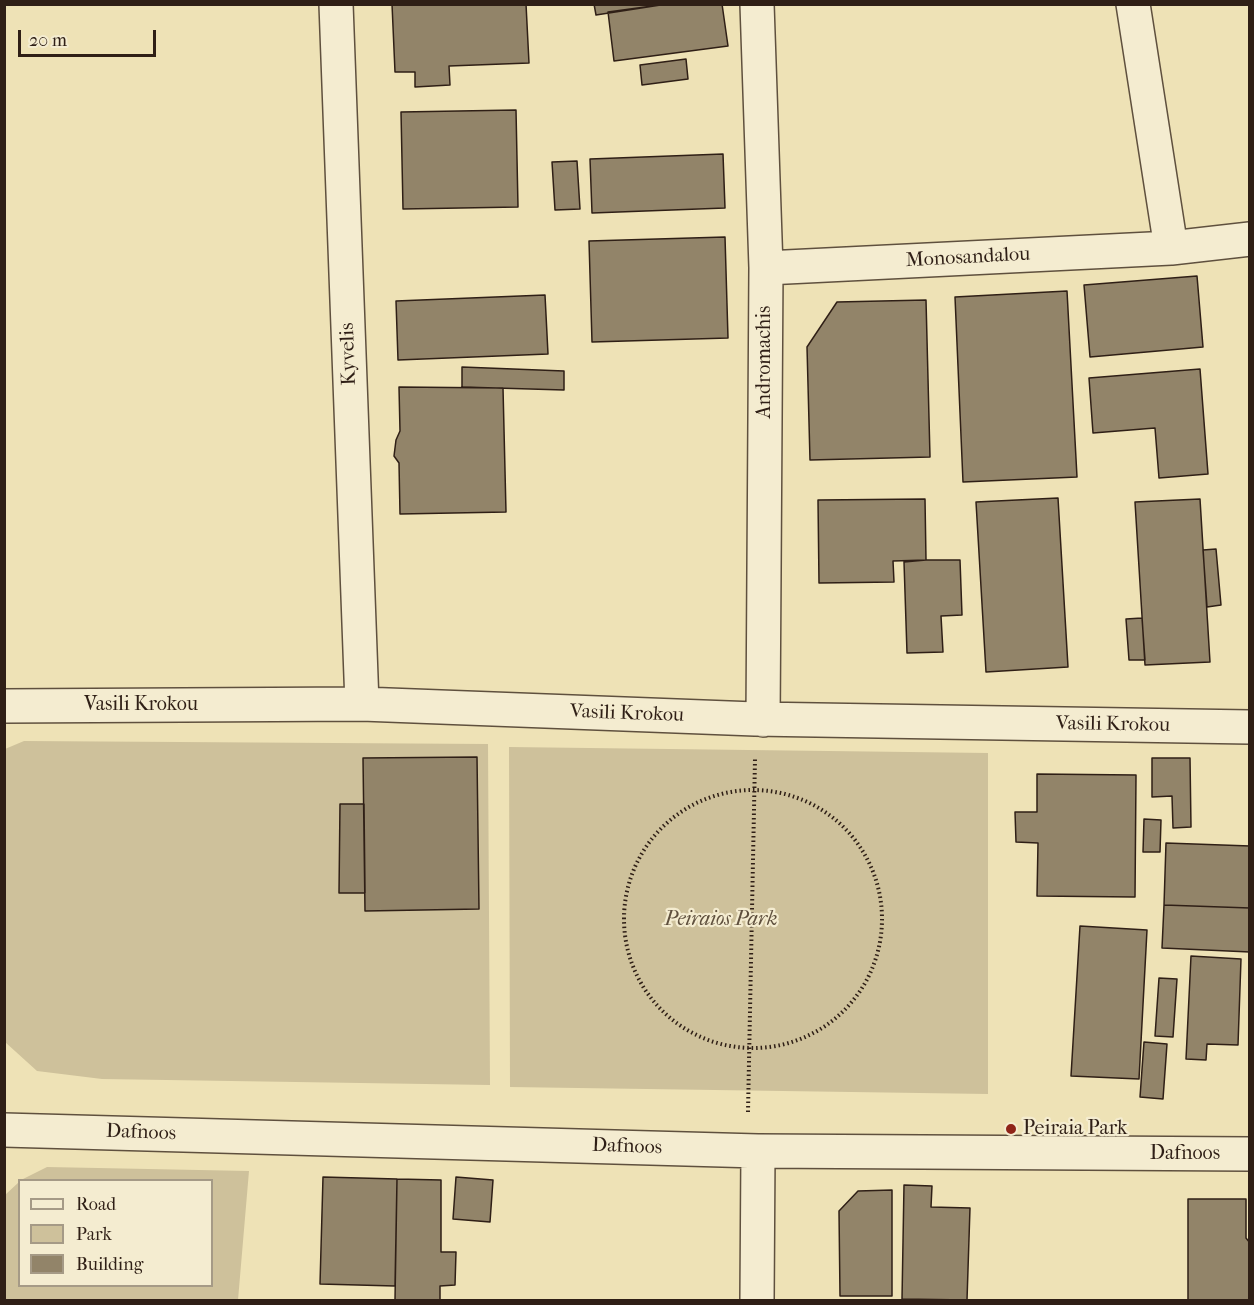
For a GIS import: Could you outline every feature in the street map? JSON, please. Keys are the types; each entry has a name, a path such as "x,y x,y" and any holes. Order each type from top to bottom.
{"street":[{"name":"Kyvelis","path":"336,4 362,704"},
{"name":"Andromachis","path":"757,4 766,268 763,720"},
{"path":"1133,4 1171,248"},
{"name":"Monosandalou","path":"766,268 1171,248 1250,238"},
{"name":"Vasili Krokou","path":"4,706 362,704 763,720 1250,728"},
{"name":"Dafnoos","path":"4,1130 758,1151 1250,1154"},
{"path":"757,1300 758,1151"}],"path":[{"path":"748,1099 755,754"},
{"path":"755,790 795,797 831,816 859,845 878,881 883,922 876,962 857,998 827,1026 790,1044 749,1050 709,1042 673,1023 666,1016 645,993 628,957 622,917 629,877 643,850 648,841 677,813 714,795 755,790"}],"green space":[{"path":"24,741 488,744 490,1085 102,1079 37,1071 5,1042 5,749"},
{"name":"Peiraios Park","path":"509,747 988,753 988,1094 510,1087"},
{"path":"47,1167 249,1171 238,1300 5,1300 5,1195 18,1183 18,1287 213,1287 213,1179 23,1179"}],"building":[{"path":"392,4 526,4 529,63 449,66 450,85 415,87 415,72 395,72"},
{"path":"594,4 667,4 596,15"},
{"path":"667,4 722,4 728,46 614,61 608,12"},
{"path":"686,59 688,79 642,85 640,65"},
{"path":"516,110 518,207 403,209 401,112"},
{"path":"723,154 725,208 592,213 590,159"},
{"path":"577,161 580,209 555,210 552,162"},
{"path":"725,237 728,338 592,342 589,241"},
{"path":"1197,276 1203,347 1090,357 1084,285"},
{"path":"1067,291 1077,477 963,482 955,297"},
{"path":"545,295 548,354 398,360 396,301"},
{"path":"926,300 930,457 810,460 807,347 837,302"},
{"path":"462,367 564,371 564,390 462,387"},
{"path":"1200,369 1208,474 1159,478 1155,428 1093,433 1089,378"},
{"path":"399,387 503,388 506,512 400,514 399,463 394,456 400,431"},
{"path":"1058,498 1068,667 986,672 976,502"},
{"path":"925,499 926,560 893,561 894,582 819,583 818,500"},
{"path":"1200,499 1210,662 1145,665 1135,502"},
{"path":"1216,549 1221,605 1207,607 1203,550"},
{"path":"960,560 962,615 941,616 943,652 907,653 904,562"},
{"path":"1142,618 1145,660 1129,660 1126,619"},
{"path":"477,757 479,909 365,911 363,758"},
{"path":"1152,758 1190,758 1191,827 1173,828 1172,796 1152,797"},
{"path":"1037,774 1136,775 1135,897 1037,896 1038,843 1016,842 1015,812 1037,812"},
{"path":"340,804 364,804 365,893 339,893"},
{"path":"1144,819 1161,820 1160,852 1143,852"},
{"path":"1166,843 1250,846 1250,908 1164,905"},
{"path":"1164,905 1250,908 1250,952 1162,948"},
{"path":"1080,926 1147,930 1139,1079 1071,1076"},
{"path":"1191,956 1241,959 1238,1045 1207,1044 1206,1060 1186,1059"},
{"path":"1159,978 1177,979 1173,1037 1155,1036"},
{"path":"1144,1042 1167,1044 1163,1099 1140,1097"},
{"path":"323,1177 397,1179 395,1286 320,1284"},
{"path":"456,1177 493,1180 490,1222 453,1219"},
{"path":"397,1179 441,1180 441,1252 456,1252 455,1285 440,1286 440,1300 395,1300"},
{"path":"904,1185 932,1186 931,1207 970,1208 967,1300 902,1299"},
{"path":"892,1190 892,1296 840,1296 839,1211 858,1191"},
{"path":"1188,1199 1246,1199 1246,1238 1250,1243 1250,1300 1188,1300"}],"place":[{"name":"Peiraia Park","path":"1011,1129"}]}
